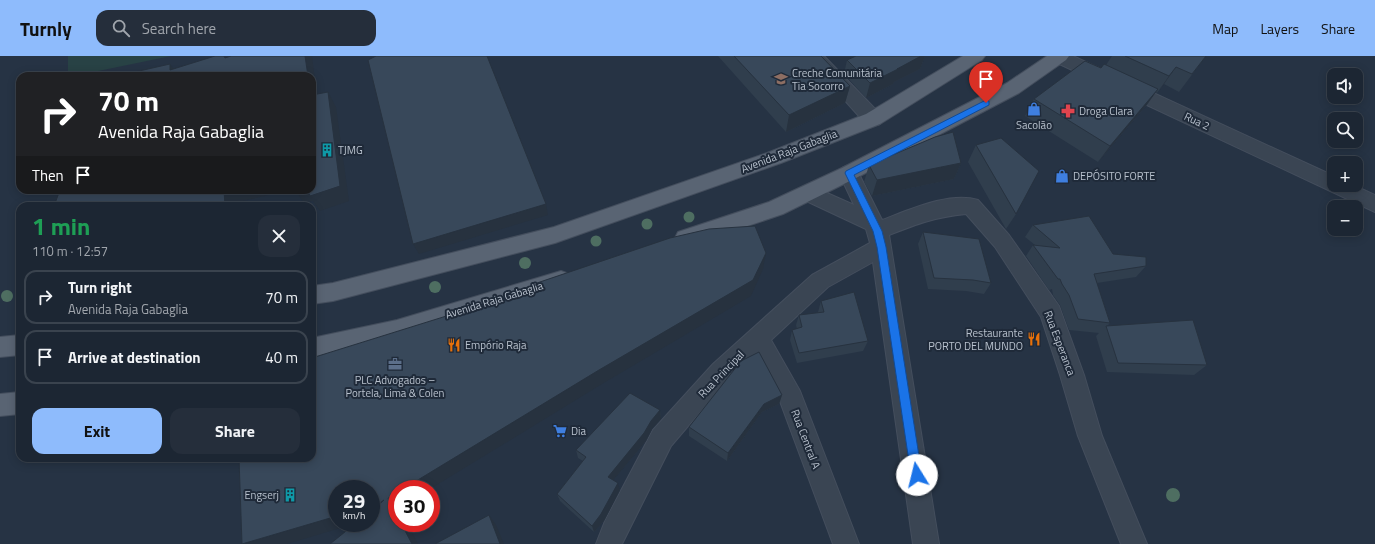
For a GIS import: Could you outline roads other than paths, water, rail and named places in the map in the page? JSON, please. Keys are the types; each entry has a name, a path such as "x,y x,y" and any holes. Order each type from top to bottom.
{"main road":[{"name":"Avenida Raja Gabaglia","path":"316,294 375,282 555,235 774,158 873,119 976,56"},
{"path":"667,244 776,208 849,173 1013,88 1060,56"},
{"name":"Avenida Raja Gabaglia","path":"316,347 397,330 576,275"},
{"path":"0,347 16,345"},
{"path":"0,405 16,403"}],"street":[{"path":"814,56 873,119"},
{"name":"Rua 2","path":"1060,56 1327,182"},
{"path":"849,173 877,234 926,544"},
{"path":"809,192 877,234"},
{"name":"Rua 2","path":"1349,192 1375,204"},
{"name":"Rua Esperanca","path":"877,234 918,215 943,208 971,206 1002,241 1051,313 1072,374 1090,436 1134,544"},
{"name":"Rua Principal","path":"609,544 614,530 662,438 721,371 820,281 877,234"},
{"name":"Rua Central A","path":"757,338 788,391 846,544"}],"place":[{"name":"Creche Comunitária Tia Socorro","path":"781,79"},
{"name":"Sacolão","path":"1034,109"},
{"name":"Droga Clara","path":"1068,111"},
{"name":"TJMG","path":"327,150"},
{"name":"DEPÓSITO FORTE","path":"1062,176"},
{"name":"Restaurante PORTO DEL MUNDO","path":"1034,339"},
{"name":"Empório Raja","path":"454,345"},
{"name":"PLC Advogados – Portela, Lima & Colen","path":"395,364"},
{"name":"Dia","path":"560,431"},
{"name":"Engserj","path":"290,495"}]}
